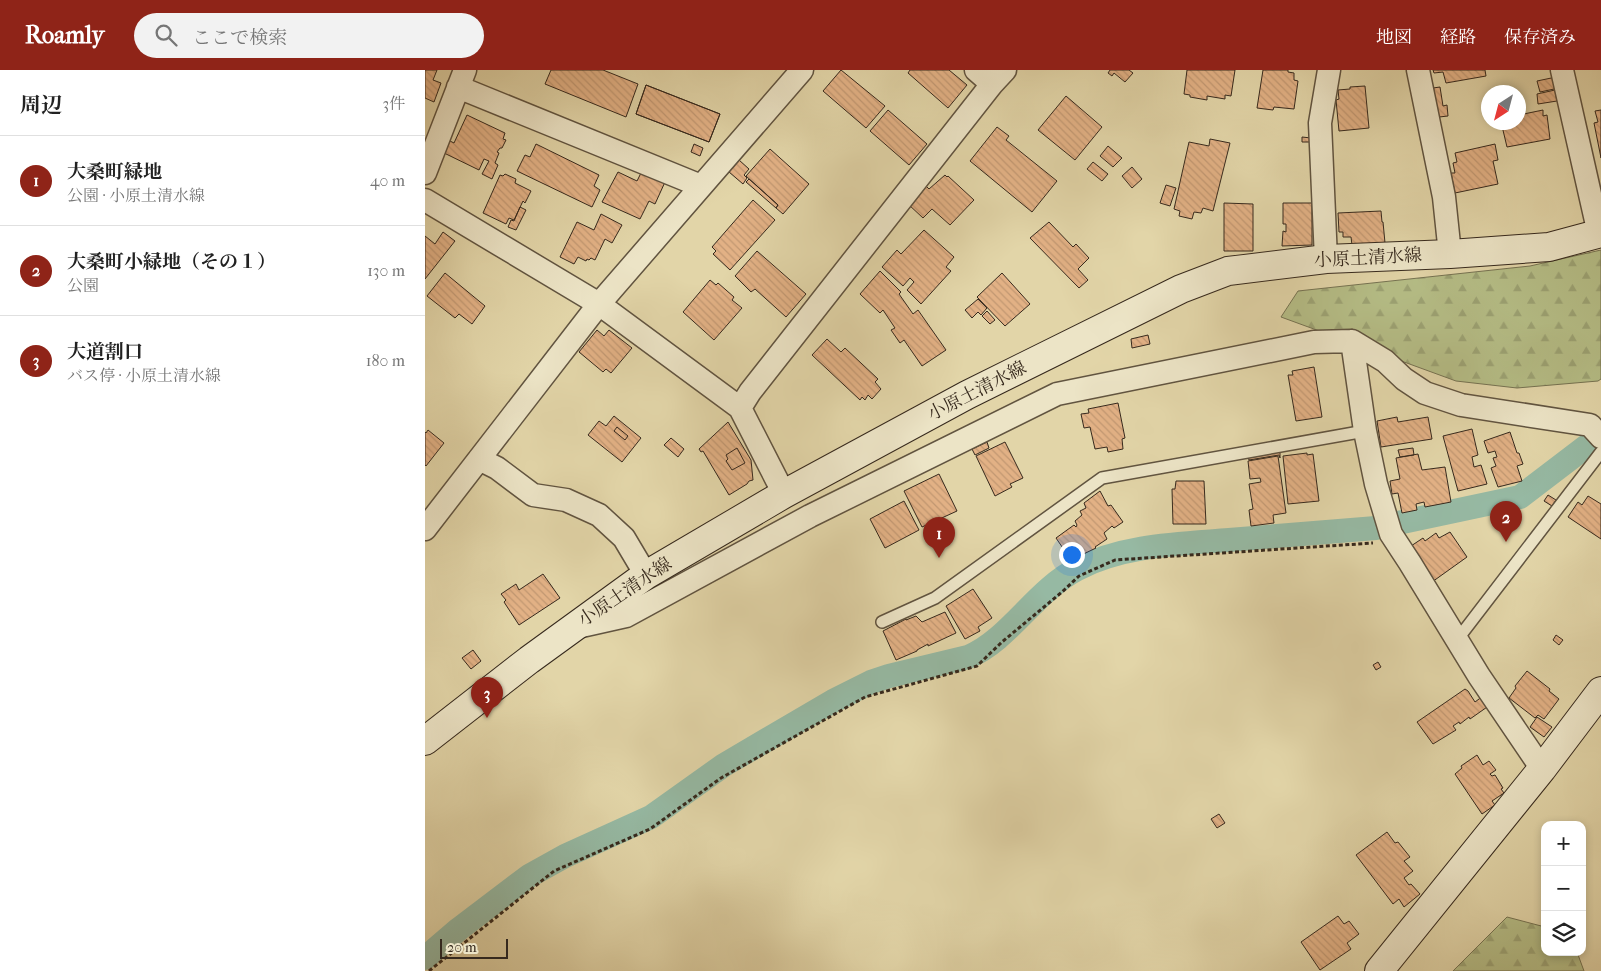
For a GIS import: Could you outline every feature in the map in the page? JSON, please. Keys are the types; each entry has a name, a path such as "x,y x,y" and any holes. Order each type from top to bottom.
{"main road":[{"name":"小原土清水線","path":"425,741 529,660 646,575 783,494 967,395 1181,289 1228,271 1326,259 1450,254 1549,247 1600,234"},
{"path":"1379,971 1542,769 1601,691"}],"street":[{"path":"425,529 599,304 802,70"},
{"path":"1326,259 1320,123 1329,70"},
{"path":"1418,70 1444,197 1450,254"},
{"path":"1562,70 1600,234"},
{"path":"740,408 750,392 991,75"},
{"path":"425,173 462,79 701,186"},
{"path":"425,200 599,304 740,408 783,494"},
{"path":"1352,341 1365,431 1376,484 1391,534 1457,640 1542,769"},
{"path":"573,627 626,616 810,516 1057,394 1314,342 1352,341 1385,361 1404,379 1425,393 1461,405 1590,425 1601,437"},
{"path":"479,459 497,468 533,495 566,500 599,515 624,538 646,575"}],"lane":[{"path":"882,622 935,598 1102,478 1365,431"},
{"path":"1457,640 1601,452"}],"path":[{"path":"429,971 554,872 650,829 721,778 865,697 977,666 1079,576 1115,560 1396,542"}],"green space":[{"path":"1601,250 1601,379 1598,381 1517,388 1456,381 1281,317 1298,291 1530,266"},
{"path":"1507,917 1541,926 1541,956 1578,956 1584,971 1453,971"}],"building":[{"path":"425,70 437,70 433,80 441,83 434,102 425,98"},
{"path":"551,70 603,70 638,84 626,117 545,84"},
{"path":"841,70 885,106 866,128 823,91"},
{"path":"910,70 949,70 967,85 948,108 908,73"},
{"path":"1110,70 1129,70 1133,73 1125,82 1114,73 1112,76 1108,73"},
{"path":"1187,70 1235,70 1231,96 1225,95 1225,99 1207,96 1207,100 1184,94"},
{"path":"1263,70 1288,70 1288,72 1294,73 1294,80 1298,81 1294,109 1274,107 1273,110 1257,108"},
{"path":"1433,70 1485,70 1486,76 1446,83 1443,72 1434,73"},
{"path":"1556,77 1559,88 1540,92 1537,81"},
{"path":"646,85 720,114 709,142 636,114"},
{"path":"646,85 720,114 709,142 636,114"},
{"path":"1365,86 1369,128 1339,131 1336,100 1339,99 1338,90"},
{"path":"1440,87 1443,106 1447,105 1448,116 1439,117 1433,88"},
{"path":"1555,90 1557,101 1538,104 1537,94"},
{"path":"1066,96 1102,127 1075,160 1038,130"},
{"path":"888,110 927,144 909,165 870,131"},
{"path":"1543,110 1543,116 1547,115 1550,139 1507,147 1503,130 1526,130 1526,114"},
{"path":"1601,110 1601,158 1594,123 1598,122 1595,111"},
{"path":"467,115 505,133 503,139 506,140 502,148 497,152 499,153 495,163 498,165 492,179 482,174 489,161 484,159 479,170 442,152 448,140 454,143"},
{"path":"997,127 1009,136 1006,140 1057,181 1032,212 970,161"},
{"path":"1302,137 1311,138 1311,142 1302,142"},
{"path":"1210,139 1230,143 1213,211 1203,208 1201,213 1194,212 1192,219 1179,216 1180,211 1174,209 1189,142 1209,146"},
{"path":"536,144 599,175 594,186 600,190 592,207 517,171 525,155 530,157"},
{"path":"694,144 703,148 700,156 691,152"},
{"path":"1495,144 1498,160 1493,161 1498,184 1455,193 1451,173 1455,173 1453,163 1457,162 1455,153"},
{"path":"1108,146 1122,158 1113,167 1100,156"},
{"path":"770,149 809,184 783,214 776,208 778,205 746,176"},
{"path":"739,160 749,169 744,175 747,178 743,184 729,172"},
{"path":"1093,162 1108,174 1102,181 1087,169"},
{"path":"1132,167 1142,179 1132,188 1122,176"},
{"path":"642,171 665,182 655,204 649,201 640,219 602,202 618,172 637,181"},
{"path":"505,174 516,179 515,183 531,191 525,203 523,201 514,220 509,218 506,224 483,213 500,175 503,176"},
{"path":"945,175 974,200 950,225 932,209 923,218 908,204 926,186 929,189"},
{"path":"749,179 778,205 776,208 746,182"},
{"path":"1166,185 1176,188 1170,206 1160,203"},
{"path":"753,200 775,220 730,270 713,254 716,251 712,247"},
{"path":"1224,203 1253,204 1253,251 1224,251"},
{"path":"1283,203 1312,203 1312,245 1282,246 1283,231 1286,232 1286,224 1283,224"},
{"path":"520,207 526,210 516,230 508,227 511,220 514,221"},
{"path":"1381,211 1385,243 1352,245 1351,237 1343,237 1343,232 1339,232 1338,213"},
{"path":"601,214 622,225 612,243 605,239 595,260 591,258 586,261 578,257 574,264 560,257 577,222 594,230"},
{"path":"1049,222 1073,247 1076,244 1089,258 1078,269 1088,280 1079,288 1030,238"},
{"path":"924,230 954,257 946,267 951,271 921,304 907,290 914,282 910,278 903,286 882,267 897,250 901,254"},
{"path":"443,232 455,241 425,279 425,236 435,244"},
{"path":"757,251 806,294 786,317 755,289 751,292 735,276"},
{"path":"880,271 901,292 899,294 913,314 918,310 946,350 922,366 904,340 900,343 891,330 895,328 883,310 880,313 860,294"},
{"path":"445,273 485,306 472,324 459,314 455,318 427,296"},
{"path":"1002,273 1030,304 1005,326 977,297"},
{"path":"710,280 716,285 718,283 734,297 732,300 742,308 714,340 683,312"},
{"path":"978,299 987,308 981,315 978,312 972,318 965,310"},
{"path":"987,311 995,320 990,324 982,316"},
{"path":"597,330 604,336 609,330 632,348 611,373 606,369 603,372 579,352"},
{"path":"1148,335 1150,344 1132,348 1131,339"},
{"path":"827,339 841,352 845,348 878,379 875,382 881,389 872,399 868,395 865,400 862,397 860,400 812,355"},
{"path":"1314,367 1322,417 1296,421 1288,375 1293,375 1292,371"},
{"path":"1118,403 1125,438 1122,439 1123,449 1108,452 1107,447 1095,449 1090,427 1084,428 1081,414 1089,413 1088,409"},
{"path":"614,416 641,438 622,462 588,435 599,421 606,426"},
{"path":"1397,417 1398,422 1428,417 1432,439 1381,447 1377,421"},
{"path":"728,422 751,460 753,480 729,495 703,451 701,452 699,449"},
{"path":"617,427 628,436 625,440 614,431"},
{"path":"1472,429 1478,455 1472,457 1474,467 1481,465 1487,484 1458,491 1443,436"},
{"path":"428,430 444,443 426,466 425,432"},
{"path":"1510,432 1523,464 1517,466 1522,481 1498,487 1491,468 1496,466 1493,458 1497,457 1495,451 1488,453 1484,441"},
{"path":"671,438 684,449 678,457 664,445"},
{"path":"987,442 989,448 975,455 972,449"},
{"path":"1005,442 1023,478 1010,484 1012,487 995,496 976,456"},
{"path":"737,448 745,463 732,470 726,461 728,459 726,455"},
{"path":"1413,448 1414,455 1400,457 1398,450"},
{"path":"1280,451 1280,458 1279,455 1249,460 1248,457"},
{"path":"1307,453 1307,455 1313,454 1319,501 1288,504 1283,456"},
{"path":"1418,454 1422,470 1445,467 1451,502 1425,507 1424,502 1416,504 1417,510 1402,513 1398,493 1392,494 1390,481 1400,479 1396,458"},
{"path":"1278,456 1286,513 1273,515 1274,523 1251,526 1249,510 1253,509 1249,484 1261,482 1260,478 1250,479 1248,461"},
{"path":"939,474 957,511 922,527 904,491"},
{"path":"1176,481 1204,481 1206,524 1173,524 1172,489 1175,489"},
{"path":"1100,491 1108,506 1111,505 1123,522 1114,528 1112,526 1104,533 1107,539 1096,548 1071,560 1056,538 1074,525 1076,527 1075,521 1082,515 1080,511 1086,508 1084,503"},
{"path":"1548,495 1556,500 1552,506 1544,501"},
{"path":"1588,496 1601,504 1601,539 1568,517 1578,502 1582,505"},
{"path":"904,501 919,530 885,548 870,519"},
{"path":"1450,532 1467,557 1432,582 1411,546 1423,538 1425,541 1436,533 1439,538"},
{"path":"543,574 560,598 519,625 501,594 516,584 519,590"},
{"path":"973,589 992,618 978,627 980,631 965,639 946,606"},
{"path":"945,612 956,633 896,660 883,631 906,619 916,616 922,622"},
{"path":"1556,635 1563,640 1559,645 1553,640"},
{"path":"473,650 481,661 471,669 462,658"},
{"path":"1378,662 1381,667 1376,670 1373,665"},
{"path":"1527,671 1550,689 1549,691 1559,699 1544,719 1538,715 1535,718 1509,698 1516,688 1515,686"},
{"path":"1465,689 1475,702 1483,696 1490,705 1470,719 1469,717 1460,724 1459,722 1453,726 1456,730 1433,744 1417,722"},
{"path":"1537,717 1552,727 1544,737 1530,727"},
{"path":"1477,755 1483,765 1489,761 1496,770 1490,774 1492,776 1495,775 1504,793 1492,801 1495,805 1482,814 1455,774 1462,768 1461,766"},
{"path":"1219,814 1225,823 1217,828 1211,819"},
{"path":"1387,832 1395,843 1398,842 1410,857 1404,861 1413,871 1404,878 1420,894 1404,907 1399,899 1393,904 1356,855"},
{"path":"1338,916 1344,924 1349,921 1359,934 1347,943 1351,949 1320,970 1301,942"}],"waterway":[{"path":"1393,524 1520,497 1592,442"},
{"path":"425,958 459,929 529,876 565,856 651,817 724,765 833,701 871,682 968,657 983,649 1062,578 1077,569 1113,555 1151,547 1376,528"}],"place":[{"name":"大桑町小緑地（その１）","path":"1506,542"},
{"name":"大桑町緑地","path":"939,558"},
{"name":"大道割口","path":"487,718"}]}
